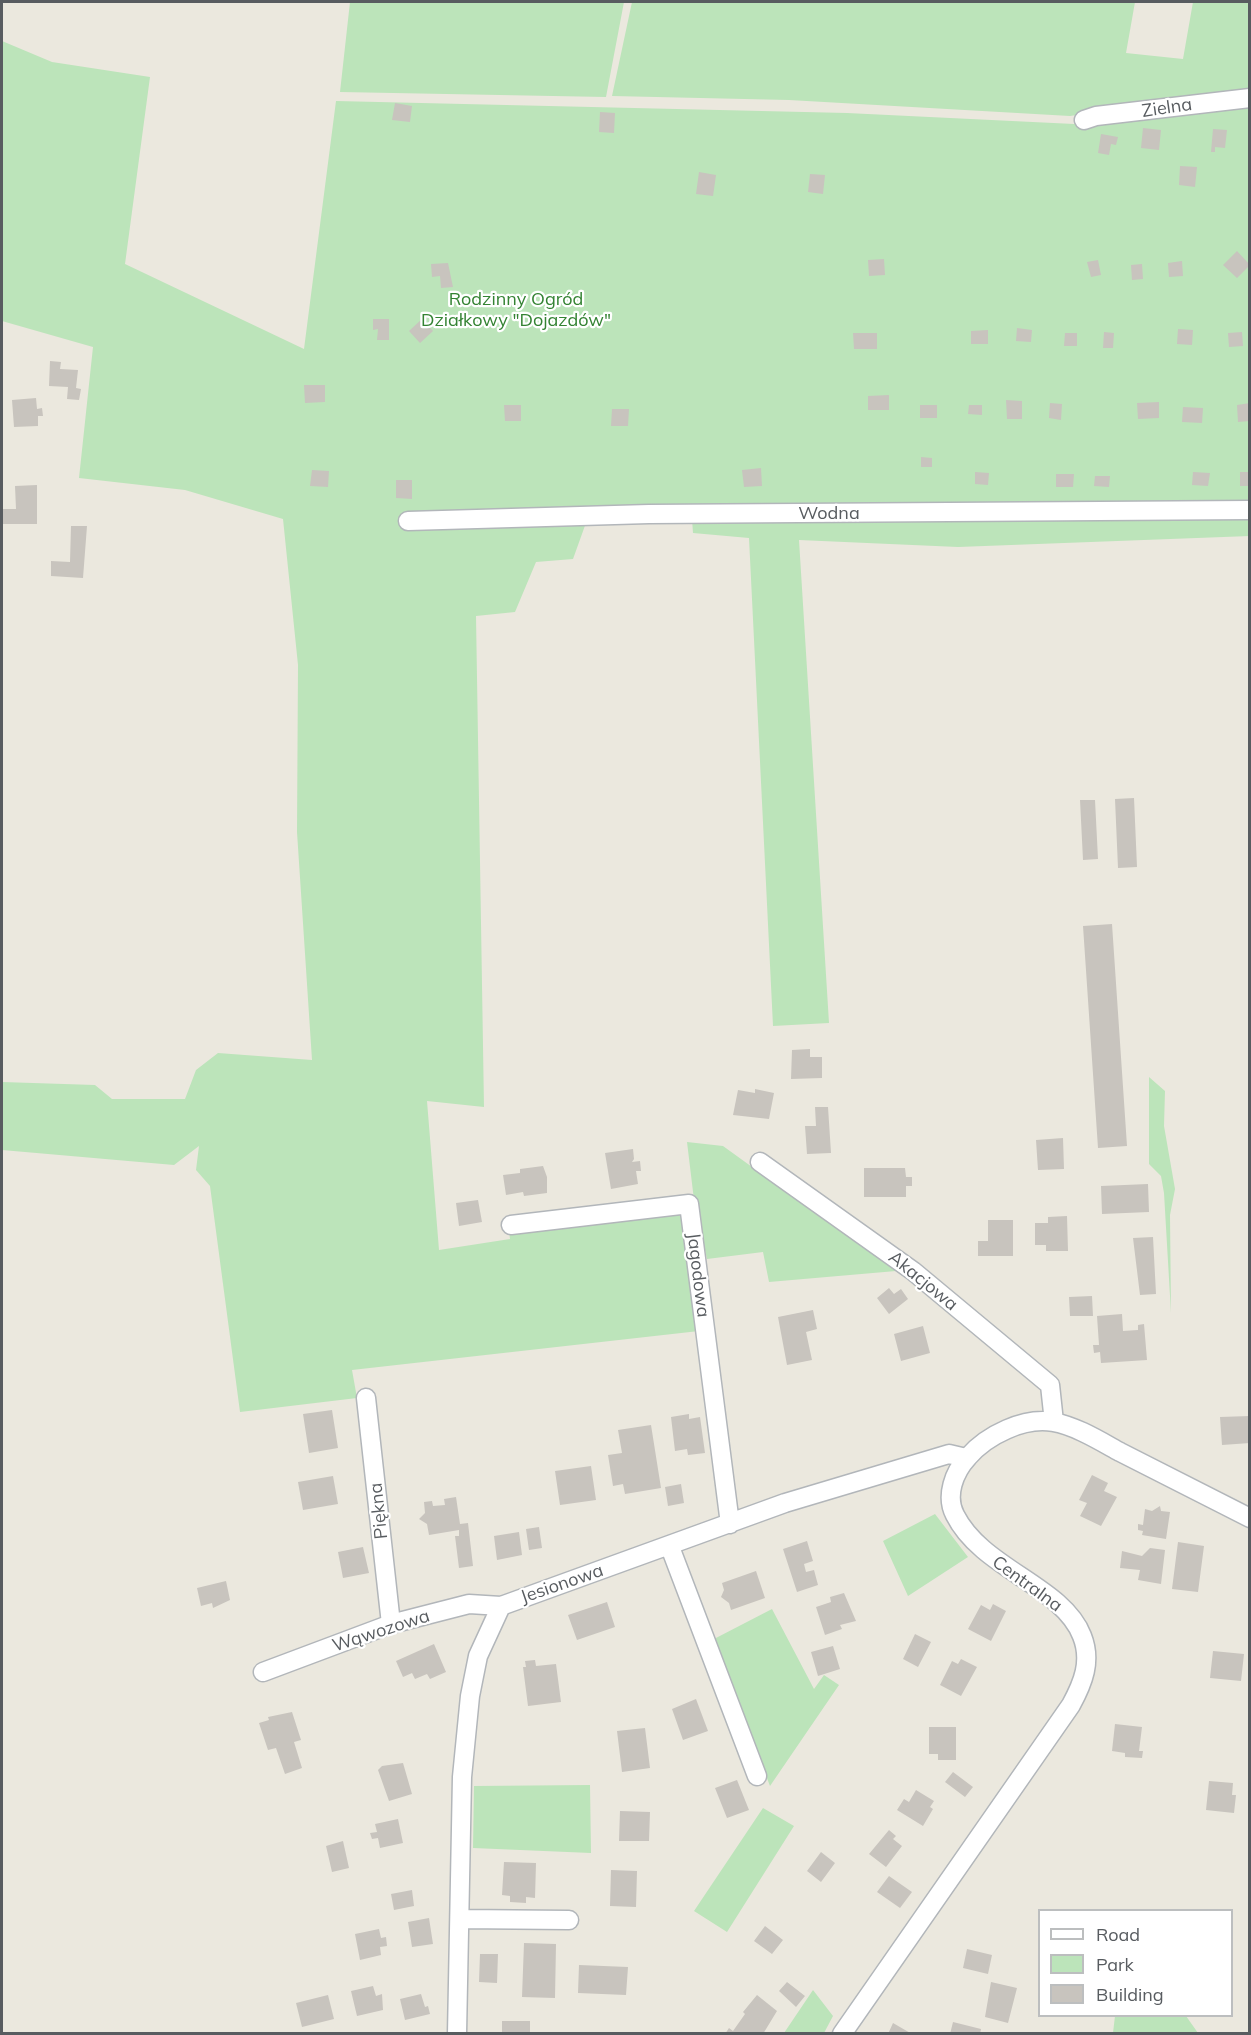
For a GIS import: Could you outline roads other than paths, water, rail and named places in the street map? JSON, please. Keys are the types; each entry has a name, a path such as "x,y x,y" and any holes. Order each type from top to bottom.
{"street":[{"name":"Zielna","path":"1084,120 1096,116 1250,98"},
{"name":"Wodna","path":"408,521 660,514 1250,510"},
{"name":"Akacjowa","path":"760,1162 913,1271 1050,1385 1054,1422"},
{"name":"Jagodowa","path":"511,1225 688,1204 730,1524"},
{"name":"Piękna","path":"366,1398 392,1624"},
{"name":"Centralna","path":"842,2034 1071,1705 1084,1675 1086,1649 1082,1636 1068,1614 1051,1599 987,1554 955,1515 951,1502 952,1486 966,1458 987,1440 1018,1425 1054,1422 1089,1436 1250,1518"},
{"name":"Jesionowa","path":"457,2034 462,1778 472,1681 478,1656 501,1606 670,1547 785,1503 950,1454 966,1458"},
{"path":"670,1547 757,1776"},
{"name":"Wąwozowa","path":"262,1672 392,1624 469,1604 501,1606"},
{"path":"460,1919 569,1920"}],"park label":[{"name":"Rodzinny Ogród Działkowy \"Dojazdów\"","path":"516,310"}]}
